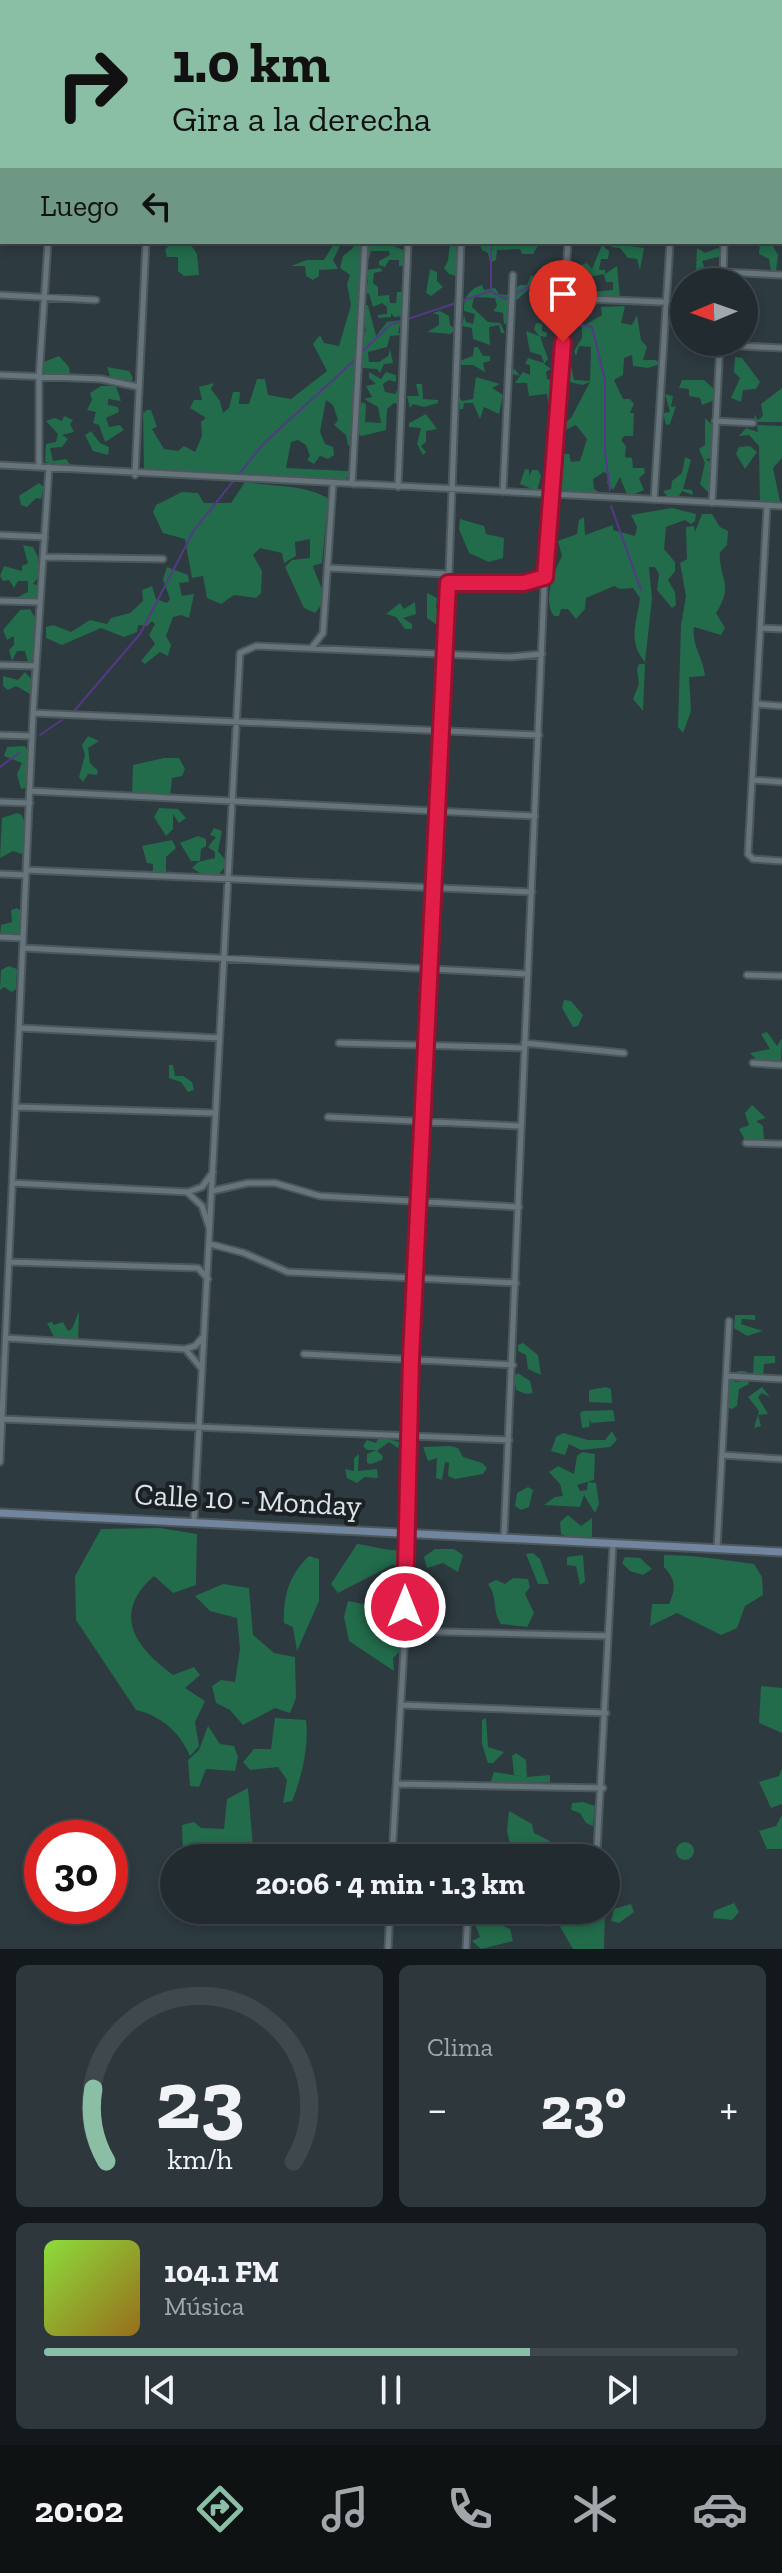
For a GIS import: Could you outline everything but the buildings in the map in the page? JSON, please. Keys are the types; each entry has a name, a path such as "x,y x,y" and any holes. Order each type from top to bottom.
{"street":[{"path":"39,466 39,377 48,244"},
{"path":"135,475 146,244"},
{"path":"352,484 365,244"},
{"path":"398,487 408,244"},
{"path":"393,1844 405,1631 411,1358 446,655 461,244"},
{"path":"504,1537 549,494 568,244"},
{"path":"654,500 670,244"},
{"path":"723,268 724,244"},
{"path":"758,274 782,275"},
{"path":"503,492 513,275"},
{"path":"0,295 96,300"},
{"path":"565,298 670,302"},
{"path":"758,346 782,348"},
{"path":"712,503 719,356"},
{"path":"0,375 101,379 139,387"},
{"path":"715,421 753,423"},
{"path":"0,465 135,475 782,506"},
{"path":"0,1462 33,713 49,467"},
{"path":"313,646 323,633 333,484"},
{"path":"767,506 749,857 782,861"},
{"path":"0,535 45,537"},
{"path":"44,557 163,559"},
{"path":"329,568 448,574"},
{"path":"448,583 524,583 545,577"},
{"path":"0,601 40,602"},
{"path":"761,628 782,629"},
{"path":"194,1521 240,653 256,646 313,646 446,655 542,654"},
{"path":"0,665 36,666"},
{"path":"757,704 782,706"},
{"path":"33,713 539,735"},
{"path":"0,735 32,736"},
{"path":"754,780 782,782"},
{"path":"30,791 535,816"},
{"path":"0,802 30,803"},
{"path":"0,874 26,872 532,892"},
{"path":"0,937 23,938"},
{"path":"23,948 528,974"},
{"path":"747,975 782,976"},
{"path":"20,1028 219,1038"},
{"path":"339,1043 524,1045 624,1053"},
{"path":"753,1063 782,1065"},
{"path":"16,1107 214,1113"},
{"path":"328,1117 520,1126"},
{"path":"746,1143 782,1144"},
{"path":"13,1183 187,1192 202,1187 213,1172"},
{"path":"212,1191 248,1183 275,1183 320,1196 519,1207"},
{"path":"187,1192 202,1206 211,1232"},
{"path":"210,1244 244,1253 288,1272 516,1283"},
{"path":"10,1262 198,1268 210,1258"},
{"path":"198,1268 209,1280"},
{"path":"717,1549 729,1321"},
{"path":"6,1338 185,1349 195,1346 205,1335"},
{"path":"185,1349 203,1370"},
{"path":"304,1354 513,1365"},
{"path":"726,1376 782,1379"},
{"path":"2,1419 509,1440"},
{"path":"722,1455 782,1459"},
{"name":"Calle 10 - Monday","path":"0,1513 782,1552"},
{"path":"598,1844 603,1788 613,1543"},
{"path":"405,1631 608,1636"},
{"path":"402,1705 606,1713"},
{"path":"398,1784 603,1788"},
{"path":"388,1949 389,1924"},
{"path":"466,1949 467,1924"}],"green space":[{"path":"170,244 190,244 197,254 199,275 184,276 178,271 178,257 167,257 165,250"},
{"path":"334,244 341,244 333,260 338,269 319,270 319,276 313,280 306,276 305,266 291,266 307,260 324,260"},
{"path":"354,244 389,244 403,250 406,266 399,266 399,260 389,260 385,267 379,265 379,261 390,255 389,251 371,251 361,273 362,288 368,283 366,270 380,268 383,271 374,273 373,283 378,287 378,296 389,295 390,303 396,303 397,292 403,292 403,316 394,317 391,313 391,317 379,318 377,315 387,314 387,307 382,303 373,307 369,294 360,291 357,348 366,330 363,305 368,305 376,336 387,322 401,320 398,333 403,335 390,336 387,347 368,352 369,362 379,362 388,356 390,349 393,363 384,364 380,373 377,369 363,368 360,363 353,442 348,446 346,435 334,425 338,420 333,405 326,400 320,432 325,444 333,447 334,455 328,459 320,456 314,464 307,460 310,456 306,445 298,440 291,442 286,468 348,471 352,446 349,476 344,480 148,473 144,470 143,413 147,410 151,410 157,427 152,429 164,449 178,451 184,446 195,452 202,436 201,422 206,418 190,408 194,400 202,400 199,387 214,383 211,389 220,401 223,413 229,408 233,392 240,392 239,404 249,404 257,379 265,379 268,395 291,399 327,371 313,344 320,335 324,343 339,346 351,305 347,284 350,275 340,268 343,256"},
{"path":"450,244 456,244 456,276 444,268"},
{"path":"480,244 539,244 533,254 522,254 520,249 497,250 496,260 490,263 488,253"},
{"path":"616,244 644,248 640,270 637,259 628,258 620,248 611,247"},
{"path":"760,244 773,246 778,255 776,271 771,271 769,259 759,254"},
{"path":"602,245 609,251 608,259 601,259 599,270 605,270 605,274 617,266 620,298 613,303 598,300 596,306 578,305 570,301 568,294 613,290 613,282 606,282 604,274 589,277 588,285 581,286 587,270 575,267 587,263 592,269"},
{"path":"697,248 705,253 718,248 721,256 702,261 705,268 696,268"},
{"path":"430,269 437,272 437,281 443,287 431,296 426,293"},
{"path":"531,275 542,281 561,282 563,291 552,295 548,303 534,299 539,293 532,286 518,299 510,298 508,323 504,324 503,313 493,311 497,306 495,298 474,297 472,307 488,322 500,323 505,333 501,333 499,325 489,327 490,345 473,339 472,328 462,326 464,315 466,322 473,324 475,314 464,311 470,292 482,285 484,290 495,288 499,294 506,295 520,285 527,285"},
{"path":"625,306 621,323 632,325 637,315 641,340 647,347 643,360 656,360 660,364 648,368 633,366 632,355 624,358 623,375 614,380 623,399 630,399 634,404 630,413 634,413 633,436 624,436 621,440 626,446 625,457 632,458 633,468 644,468 645,473 639,478 644,490 628,497 620,477 613,490 607,483 609,475 604,472 593,479 594,489 600,493 560,493 556,490 558,460 569,454 571,462 580,461 587,439 576,425 563,431 560,411 567,421 571,418 590,382 582,385 566,381 565,369 571,365 574,380 590,381 591,347 579,346 576,356 574,351 582,338 582,327 602,315 601,307"},
{"path":"440,311 449,316 450,325 455,329 451,334 427,332 439,325 439,315 433,313"},
{"path":"536,323 542,324 542,331 547,333 546,337 540,336 548,359 544,364 551,369 546,372 547,379 555,381 554,406 548,403 547,394 529,396 527,383 515,383 523,372 530,375 530,365 525,364 528,358 544,363 541,355 530,352 526,331 539,336 534,329"},
{"path":"474,347 478,347 483,356 490,356 490,361 483,363 485,372 473,365 459,365 459,361 473,356"},
{"path":"59,356 69,367 70,374 47,379 42,374 41,363"},
{"path":"735,357 742,358 760,382 756,389 743,390 741,402 731,398 740,378 734,372"},
{"path":"107,367 129,371 133,378 130,383 111,380"},
{"path":"369,372 381,379 386,372 396,375 396,382 389,380 383,384 385,392 396,394 396,390 401,398 399,405 394,403 387,409 386,430 362,436 359,435 358,411 362,402 366,404 365,422 381,423 378,407 364,399 372,397 366,386 376,384 369,378"},
{"path":"476,377 500,384 492,388 503,395 499,414 484,407 480,419 473,403 464,403 463,409 460,409 458,395 462,401 473,399"},
{"path":"682,380 704,380 715,390 715,400 702,405 700,398 689,396 689,389 679,388"},
{"path":"416,384 422,384 423,399 438,400 438,403 424,407 413,404 410,408 407,396 419,396"},
{"path":"101,386 116,386 121,401 108,399 108,405 118,407 119,412 106,418 109,427 120,425 124,430 105,442 99,425 93,423 96,412 87,410 92,400 90,393"},
{"path":"782,388 782,422 755,422 754,414 758,420 763,416 761,404"},
{"path":"665,394 673,396 671,407 676,406 670,424 666,425 663,413 670,412"},
{"path":"426,414 437,429 426,431 426,442 421,446 426,452 423,455 417,444 421,428 409,427 409,423"},
{"path":"64,416 73,420 70,424 74,432 62,435 68,439 62,447 50,448 53,461 66,459 73,468 45,462 46,444 56,442 58,434 46,421 55,418 62,421"},
{"path":"705,418 713,426 713,458 706,459 712,464 710,494 700,484 705,463 699,449 705,445"},
{"path":"757,425 782,426 782,458 773,468 781,506 760,506 759,446 749,435 739,436 746,428 758,432"},
{"path":"91,431 100,443 109,447 108,455 93,451 85,435"},
{"path":"750,446 757,452 745,469 736,454 739,447"},
{"path":"685,457 691,460 683,489 692,490 693,495 682,491 676,501 670,500 663,491 671,489 672,481 682,473"},
{"path":"525,469 529,470 529,476 532,470 538,470 541,476 537,491 520,484"},
{"path":"245,482 311,491 328,499 322,563 313,566 323,595 315,613 304,608 285,567 292,560 310,558 310,539 295,542 296,556 284,563 282,553 260,548 253,555 262,571 261,593 256,598 234,595 221,604 207,598 203,576 192,578 185,539 163,533 153,512 156,505 182,492 198,493 204,503 231,503"},
{"path":"39,483 44,487 41,499 36,498 27,507 21,505 19,496"},
{"path":"672,508 696,514 695,521 691,524 685,520 666,527 664,549 675,562 675,571 668,580 675,592 676,605 672,608 657,590 659,574 655,567 649,567 652,599 645,662 636,647 640,598 633,588 614,586 586,598 585,609 576,619 568,609 561,609 559,616 554,616 549,595 562,556 558,541 577,534 579,520 584,517 585,535 613,525 613,530 635,536 637,527 631,515"},
{"path":"702,514 712,514 720,527 728,531 727,545 720,552 724,595 716,613 725,628 721,635 694,627 694,640 705,676 689,677 691,711 683,733 678,727 681,625 686,596 680,563 687,559 686,527 694,526 695,532"},
{"path":"460,519 484,526 486,534 504,538 503,558 489,562 469,553 459,529"},
{"path":"23,545 33,547 38,557 38,578 33,584 39,586 38,598 27,604 19,603 18,597 28,592 28,581 18,581 14,588 9,580 3,581 0,576 4,566 22,571 22,566 28,563"},
{"path":"167,567 188,575 189,582 179,583 182,596 194,594 189,618 181,615 173,617 166,636 171,645 168,656 160,652 145,664 141,661 155,644 149,635 155,624 152,621 147,626 138,625 137,632 124,637 101,628 62,645 46,638 46,627 53,625 71,632 90,620 107,624 111,618 130,613 143,601 142,590 152,586 156,599 167,603 170,599 163,579"},
{"path":"427,593 437,598 436,608 445,615 444,625 440,627 427,618"},
{"path":"415,602 416,614 403,618 412,624 412,629 405,629 396,617 386,614 400,603 404,609"},
{"path":"30,609 38,623 36,663 29,665 25,651 17,651 12,661 9,650 14,645 14,636 7,640 3,630 20,610"},
{"path":"639,664 645,664 643,711 633,699 639,684"},
{"path":"25,672 33,681 30,694 16,686 8,690 3,686 3,676 18,680"},
{"path":"88,736 99,741 88,748 90,763 98,771 97,775 88,774 83,782 79,777 85,755 82,745"},
{"path":"25,746 31,756 28,787 21,789 17,774 22,763 4,756 7,747"},
{"path":"179,758 185,769 182,776 172,778 170,798 132,794 133,765"},
{"path":"159,808 178,809 186,818 179,823 173,814 173,829 166,836 154,817"},
{"path":"17,813 22,815 25,825 24,849 22,854 13,851 0,858 2,818"},
{"path":"214,828 222,831 218,851 228,863 216,878 209,879 192,868 198,862 215,858 215,852 208,847 216,837 210,835"},
{"path":"198,836 206,839 206,846 201,849 200,861 191,861 180,843"},
{"path":"172,840 176,848 166,857 166,876 153,876 153,864 147,863 142,846"},
{"path":"17,908 21,911 20,938 0,940 1,925 12,922 11,910"},
{"path":"9,966 17,969 16,989 12,992 4,987 0,990 1,970"},
{"path":"564,1000 571,1001 583,1015 578,1026 573,1027 562,1008"},
{"path":"767,1032 777,1046 782,1038 781,1061 759,1062 750,1053 770,1049 761,1034"},
{"path":"169,1065 173,1065 175,1076 183,1076 192,1082 194,1090 188,1092 181,1082 169,1078"},
{"path":"752,1105 766,1118 756,1121 763,1126 764,1140 756,1143 745,1140 739,1129 749,1125 745,1113"},
{"path":"79,1311 78,1342 55,1339 47,1323 54,1325 63,1322 68,1331 72,1329"},
{"path":"735,1315 755,1315 755,1320 742,1319 741,1324 763,1331 747,1336 734,1328"},
{"path":"523,1343 538,1355 541,1375 528,1369 526,1355 518,1351 518,1345"},
{"path":"754,1356 775,1356 775,1363 764,1364 763,1376 753,1375"},
{"path":"737,1371 746,1371 749,1384 739,1389 737,1406 732,1409 726,1407 727,1385 732,1377 735,1382 742,1381"},
{"path":"518,1373 530,1381 533,1393 516,1390 514,1376"},
{"path":"762,1387 770,1397 762,1393 758,1397 768,1414 758,1415 761,1426 754,1428 759,1411 748,1397"},
{"path":"611,1389 612,1403 589,1402 589,1390"},
{"path":"613,1410 615,1421 591,1423 590,1419 589,1427 582,1428 580,1413 583,1411"},
{"path":"612,1431 617,1440 610,1447 581,1450 569,1444 565,1455 551,1451 556,1437 563,1433 588,1440 605,1440"},
{"path":"379,1437 400,1442 398,1448 389,1442 377,1451 383,1456 382,1460 367,1463 367,1454 376,1450 367,1450 363,1446 367,1440 376,1443"},
{"path":"423,1447 458,1448 463,1457 482,1463 487,1468 483,1474 455,1479 448,1476 449,1463 445,1462 442,1480 436,1478 437,1458 428,1461"},
{"path":"582,1452 595,1454 594,1480 577,1485 580,1491 587,1490 588,1482 596,1483 599,1504 595,1513 584,1495 580,1507 544,1505 555,1497 563,1496 560,1484 549,1472 558,1466 574,1474 577,1456"},
{"path":"359,1454 358,1471 377,1469 378,1478 365,1477 357,1483 347,1478 345,1469 354,1471 354,1458"},
{"path":"528,1487 533,1490 529,1507 521,1510 515,1506 517,1493"},
{"path":"568,1515 581,1526 592,1518 592,1538 575,1540 561,1534 560,1522"},
{"path":"160,1528 197,1534 196,1585 173,1593 154,1576 133,1604 131,1617 139,1641 173,1675 194,1667 200,1675 185,1688 205,1701 195,1722 199,1746 190,1756 169,1727 154,1716 136,1710 76,1620 75,1576 101,1529"},
{"path":"357,1544 402,1550 406,1564 392,1565 338,1593 331,1584"},
{"path":"435,1549 454,1549 463,1555 458,1572 443,1563 427,1568 424,1557"},
{"path":"533,1553 540,1559 549,1584 538,1584 526,1554"},
{"path":"583,1555 585,1582 580,1585 576,1566 567,1565 567,1557"},
{"path":"664,1555 754,1564 762,1577 763,1595 745,1606 737,1628 721,1635 677,1613 650,1626 652,1604 669,1604 673,1593 674,1584 664,1567"},
{"path":"309,1556 319,1559 319,1601 297,1651 293,1627 284,1623 285,1604 292,1578"},
{"path":"625,1557 640,1558 652,1569 643,1575 630,1571 622,1563"},
{"path":"513,1578 528,1579 530,1587 525,1594 534,1613 527,1627 501,1624 488,1584 496,1580 505,1584"},
{"path":"223,1584 249,1588 253,1635 274,1653 295,1657 296,1698 290,1713 275,1708 243,1725 230,1710 216,1703 212,1686 221,1680 235,1682 240,1649 237,1618 210,1611 195,1596"},
{"path":"369,1600 391,1613 398,1623 402,1649 393,1658 394,1671 349,1641 344,1617 348,1601 363,1604"},
{"path":"761,1686 782,1688 782,1733 759,1723"},
{"path":"275,1718 306,1720 307,1730 299,1782 292,1801 283,1803 287,1780 278,1767 250,1770 243,1762 254,1749 271,1749"},
{"path":"486,1718 488,1747 504,1752 493,1763 488,1763 482,1744 482,1720"},
{"path":"208,1726 220,1744 234,1746 238,1757 235,1771 206,1769 199,1787 190,1786 188,1760 199,1750"},
{"path":"516,1753 526,1760 527,1777 550,1775 550,1782 490,1784 494,1772 525,1777 514,1775 512,1756"},
{"path":"782,1768 782,1804 771,1808 759,1782 779,1776"},
{"path":"248,1788 253,1844 183,1844 182,1825 194,1822 201,1828 224,1829 227,1799"},
{"path":"583,1802 595,1806 593,1826 586,1823 580,1813 571,1810 572,1803"},
{"path":"509,1811 532,1824 534,1833 550,1841 549,1844 510,1844 507,1831"},
{"path":"782,1815 782,1849 767,1849 759,1831 776,1826"},
{"path":"685,1842 694,1851 685,1860 676,1851"},
{"path":"734,1903 739,1912 732,1920 713,1918 714,1911"},
{"path":"631,1904 634,1912 620,1922 620,1907"},
{"path":"475,1924 499,1924 510,1929 513,1941 481,1949 472,1941 480,1937"},
{"path":"559,1924 605,1924 604,1949 573,1949"}],"waterway":[{"path":"491,244 491,290"},
{"path":"492,292 505,299 530,286 545,293 559,314"},
{"path":"462,301 491,291"},
{"path":"361,353 390,325 456,303"},
{"path":"565,317 574,324 592,327 605,380 605,453 610,490"},
{"path":"75,710 140,634 194,530 264,443 357,358"},
{"path":"611,506 641,590"},
{"path":"40,735 62,720"},
{"path":"0,767 19,753"}],"route":[{"path":"405,1607 411,1358 448,583 524,583 545,577 563,342"}]}
